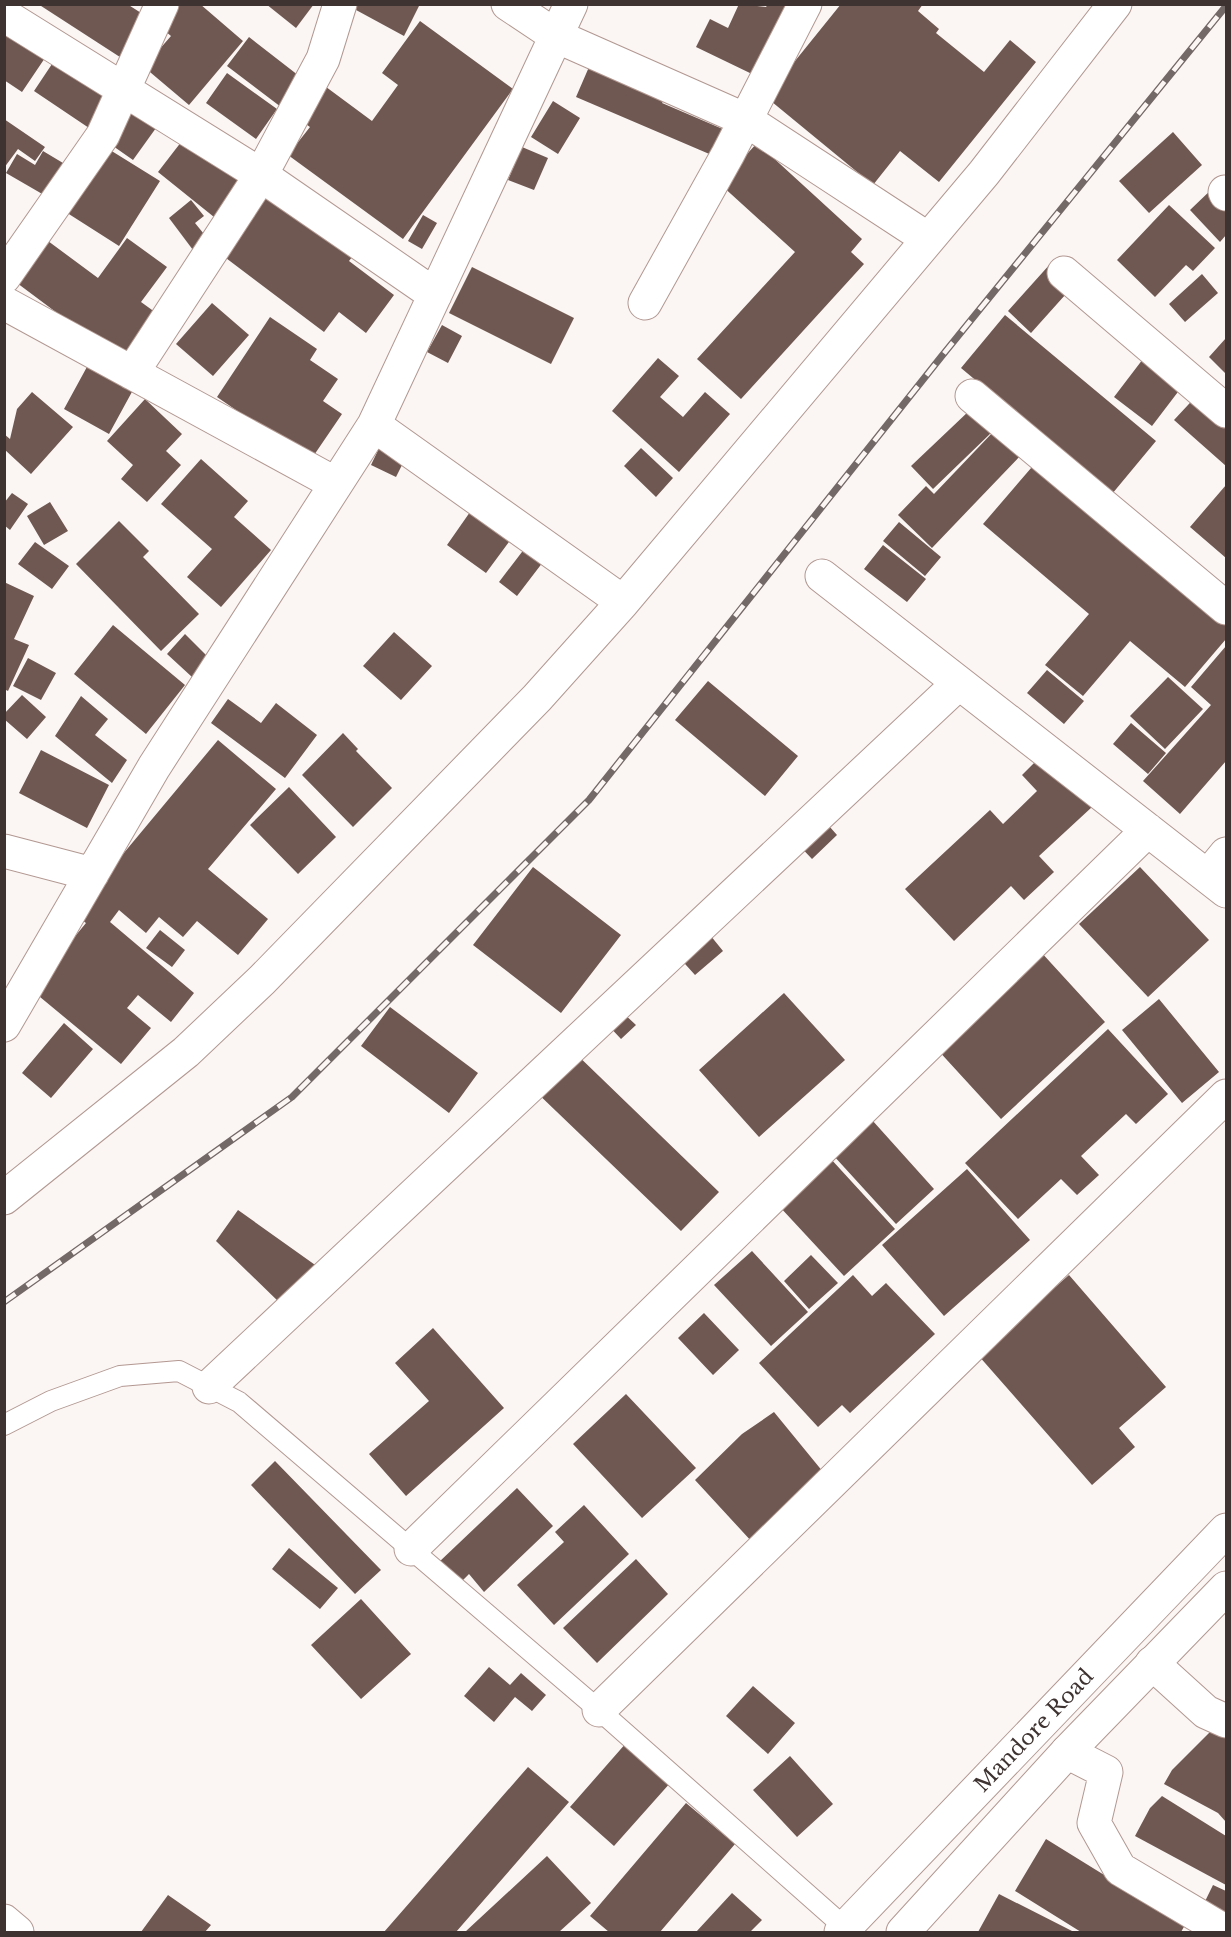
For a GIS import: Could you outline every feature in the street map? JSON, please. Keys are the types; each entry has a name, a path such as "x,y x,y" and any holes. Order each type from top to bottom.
{"main road":[{"path":"4,277 103,135 162,4"},
{"path":"132,373 261,175 323,58 340,4"},
{"path":"508,4 556,36 746,120 928,239"},
{"path":"4,1025 154,767 374,425 571,4"},
{"path":"645,303 746,120 805,4"},
{"path":"4,1198 186,1052 261,980 537,698 623,602 984,173 1115,4"},
{"path":"4,15 261,175 435,295"},
{"path":"1064,273 1227,411"},
{"path":"4,303 336,484"},
{"path":"972,396 1227,608"},
{"path":"374,425 623,602"},
{"path":"822,576 1148,830 1220,874"},
{"path":"208,1386 960,682"},
{"path":"411,1549 1148,830"},
{"path":"4,851 92,874"},
{"path":"598,1710 1227,1096"},
{"name":"Mandore Road","path":"845,1931 1227,1530"},
{"name":"Mandore Road","path":"903,1932 1067,1752 1227,1588"},
{"path":"1152,1663 1206,1712 1227,1721"},
{"path":"1067,1752 1106,1772 1095,1823 1120,1869 1226,1932"},
{"path":"4,1921 17,1932"}],"lane":[{"path":"4,1425 51,1401 120,1376 179,1371 239,1402 598,1710 845,1931"}],"building":[{"path":"38,4 127,4 149,18 123,59"},
{"path":"175,4 200,4 243,41 189,105 144,67 171,36 158,25"},
{"path":"266,4 314,4 296,28"},
{"path":"345,4 420,4 404,36"},
{"path":"739,4 766,7 768,4 786,4 752,74 696,47 710,19 728,28"},
{"path":"841,4 923,4 918,11 939,29 936,33 984,72 1010,40 1036,62 939,182 900,151 873,185 766,97"},
{"path":"420,21 513,89 403,239 288,155 310,127 293,115 318,81 372,121 398,85 382,73"},
{"path":"4,22 49,52 22,92 4,80"},
{"path":"249,37 303,79 281,107 227,66"},
{"path":"58,55 116,94 92,130 34,91"},
{"path":"589,67 664,100 662,103 725,130 714,156 576,97"},
{"path":"227,73 277,109 256,139 206,103"},
{"path":"553,101 580,118 558,154 531,137"},
{"path":"126,106 156,128 133,160 103,139"},
{"path":"4,119 45,147 35,161 18,149 4,168"},
{"path":"1173,132 1202,165 1149,213 1119,181"},
{"path":"185,137 241,182 214,217 158,172"},
{"path":"757,143 862,239 851,252 864,264 741,399 697,359 795,252 720,184"},
{"path":"102,145 160,181 119,246 61,209"},
{"path":"522,147 548,158 534,190 508,180"},
{"path":"43,151 63,163 44,195 6,173 17,154 35,165"},
{"path":"262,184 355,253 349,261 394,295 366,333 339,312 324,332 214,249"},
{"path":"1214,187 1226,201 1226,235 1220,242 1190,210"},
{"path":"191,200 204,216 195,223 208,239 193,250 169,218"},
{"path":"1169,205 1215,248 1193,271 1186,265 1155,297 1117,260"},
{"path":"423,215 437,223 422,249 408,241"},
{"path":"127,238 167,267 141,302 159,315 124,363 17,283 48,241 98,278"},
{"path":"1051,263 1074,285 1031,333 1008,311"},
{"path":"472,267 574,318 551,364 449,313"},
{"path":"1202,274 1218,293 1185,322 1169,304"},
{"path":"212,303 249,335 213,376 176,344"},
{"path":"1005,315 1156,441 1112,494 961,368"},
{"path":"270,317 317,349 310,360 338,379 323,401 342,414 310,461 217,397"},
{"path":"442,325 462,336 448,363 427,352"},
{"path":"1226,338 1226,374 1209,357"},
{"path":"94,354 139,379 109,434 64,409"},
{"path":"1146,355 1184,384 1152,426 1114,397"},
{"path":"658,358 679,376 660,397 683,417 705,392 730,414 679,472 612,411"},
{"path":"1201,391 1226,413 1226,466 1174,420"},
{"path":"32,392 73,427 31,474 4,449 4,434 10,439 17,409"},
{"path":"145,399 182,434 166,451 181,465 147,502 121,479 133,465 107,441"},
{"path":"970,410 992,432 933,489 911,466"},
{"path":"995,430 1021,455 932,548 898,515 926,486 934,494"},
{"path":"382,442 407,455 396,477 371,465"},
{"path":"641,448 673,478 656,497 624,466"},
{"path":"201,459 248,501 234,517 271,550 221,607 187,577 212,549 161,504"},
{"path":"1038,460 1226,621 1226,639 1185,687 1130,641 1083,696 1045,665 1089,614 983,524"},
{"path":"1226,485 1226,558 1190,527"},
{"path":"12,493 28,504 10,530 4,525 4,503"},
{"path":"50,502 68,531 44,545 27,516"},
{"path":"477,502 517,531 486,573 447,545"},
{"path":"119,521 149,551 143,557 199,614 161,651 76,564"},
{"path":"899,522 941,557 925,576 883,541"},
{"path":"35,542 69,566 52,589 18,564"},
{"path":"883,545 926,579 907,602 864,569"},
{"path":"525,548 543,562 517,596 499,582"},
{"path":"4,582 34,596 14,639 29,645 8,691 4,689"},
{"path":"113,625 185,685 146,734 74,674"},
{"path":"394,632 432,666 401,700 363,666"},
{"path":"185,634 210,659 192,677 167,654"},
{"path":"1226,646 1226,761 1180,814 1143,781 1211,705 1191,687"},
{"path":"28,658 56,673 41,700 13,686"},
{"path":"1047,670 1084,701 1064,724 1027,693"},
{"path":"1168,677 1203,709 1165,749 1130,716"},
{"path":"708,681 798,756 765,796 675,720"},
{"path":"22,695 46,717 27,739 4,719 4,714"},
{"path":"81,696 108,719 95,735 127,760 112,783 55,736"},
{"path":"228,699 261,723 276,703 317,735 285,778 211,723"},
{"path":"1131,723 1166,753 1148,774 1113,744"},
{"path":"343,733 358,749 356,751 392,788 353,827 302,775"},
{"path":"218,740 276,789 208,869 268,919 238,955 197,921 183,937 159,917 146,933 119,910 110,922 194,993 171,1022 138,995 127,1008 151,1028 121,1064 34,992 49,968 86,923 73,914"},
{"path":"41,750 109,785 87,828 19,793"},
{"path":"1043,754 1092,807 1039,856 1054,872 1024,900 1011,886 954,941 905,889 990,810 1003,824 1037,791 1022,775"},
{"path":"289,787 336,837 298,874 250,825"},
{"path":"821,817 837,835 812,859 795,841"},
{"path":"533,867 621,935 561,1013 473,945"},
{"path":"1140,867 1209,940 1148,997 1079,924"},
{"path":"160,930 185,950 172,967 146,948"},
{"path":"706,930 723,951 695,975 677,955"},
{"path":"1040,951 1105,1022 1001,1119 936,1048"},
{"path":"784,993 845,1060 759,1137 699,1070"},
{"path":"1159,999 1219,1072 1182,1103 1122,1030"},
{"path":"390,1007 478,1073 449,1113 361,1046"},
{"path":"621,1011 636,1025 621,1039 607,1024"},
{"path":"64,1023 93,1049 51,1098 22,1073"},
{"path":"1108,1029 1168,1094 1136,1124 1126,1114 1081,1156 1099,1175 1077,1195 1061,1179 1018,1219 965,1163"},
{"path":"570,1048 719,1192 681,1231 532,1088"},
{"path":"872,1120 934,1189 896,1224 833,1155"},
{"path":"830,1158 895,1229 844,1276 779,1206"},
{"path":"967,1169 1030,1240 944,1316 882,1245"},
{"path":"238,1210 318,1267 283,1306 216,1241"},
{"path":"752,1251 808,1312 771,1346 714,1285"},
{"path":"811,1255 838,1283 809,1309 784,1281"},
{"path":"853,1275 872,1296 886,1283 935,1334 850,1413 842,1405 818,1427 759,1363"},
{"path":"1069,1275 1166,1387 1119,1428 1135,1447 1092,1485 978,1355"},
{"path":"704,1313 739,1350 713,1375 678,1338"},
{"path":"433,1328 504,1408 406,1496 369,1454 429,1401 395,1363"},
{"path":"626,1394 696,1468 642,1518 573,1444"},
{"path":"774,1412 828,1478 753,1543 695,1480 742,1434"},
{"path":"275,1461 381,1570 355,1594 251,1485"},
{"path":"517,1488 553,1526 484,1592 469,1574 459,1584 438,1563"},
{"path":"584,1505 629,1554 554,1625 517,1585 564,1542 555,1532"},
{"path":"289,1548 338,1588 320,1609 272,1569"},
{"path":"636,1559 668,1594 597,1663 563,1628"},
{"path":"361,1599 411,1654 361,1699 311,1645"},
{"path":"489,1667 510,1685 521,1673 546,1695 532,1711 515,1697 494,1722 464,1696"},
{"path":"753,1686 795,1723 768,1754 726,1716"},
{"path":"1220,1722 1226,1726 1226,1822 1218,1813 1164,1784 1172,1770"},
{"path":"627,1742 671,1782 614,1846 570,1807"},
{"path":"790,1756 833,1804 797,1837 753,1790"},
{"path":"528,1767 569,1802 456,1932 384,1932"},
{"path":"1162,1796 1226,1836 1226,1885 1135,1836 1150,1808"},
{"path":"686,1803 735,1844 660,1932 609,1932 590,1916"},
{"path":"1046,1839 1185,1925 1181,1932 1081,1932 1015,1891"},
{"path":"547,1856 591,1903 559,1932 465,1932"},
{"path":"1213,1885 1226,1891 1226,1932 1190,1932"},
{"path":"732,1893 762,1920 750,1932 696,1932"},
{"path":"999,1894 1074,1932 978,1932"},
{"path":"168,1895 211,1925 205,1932 141,1932"}],"railway":[{"path":"4,1302 292,1097 589,800 941,357 1226,6"}]}
